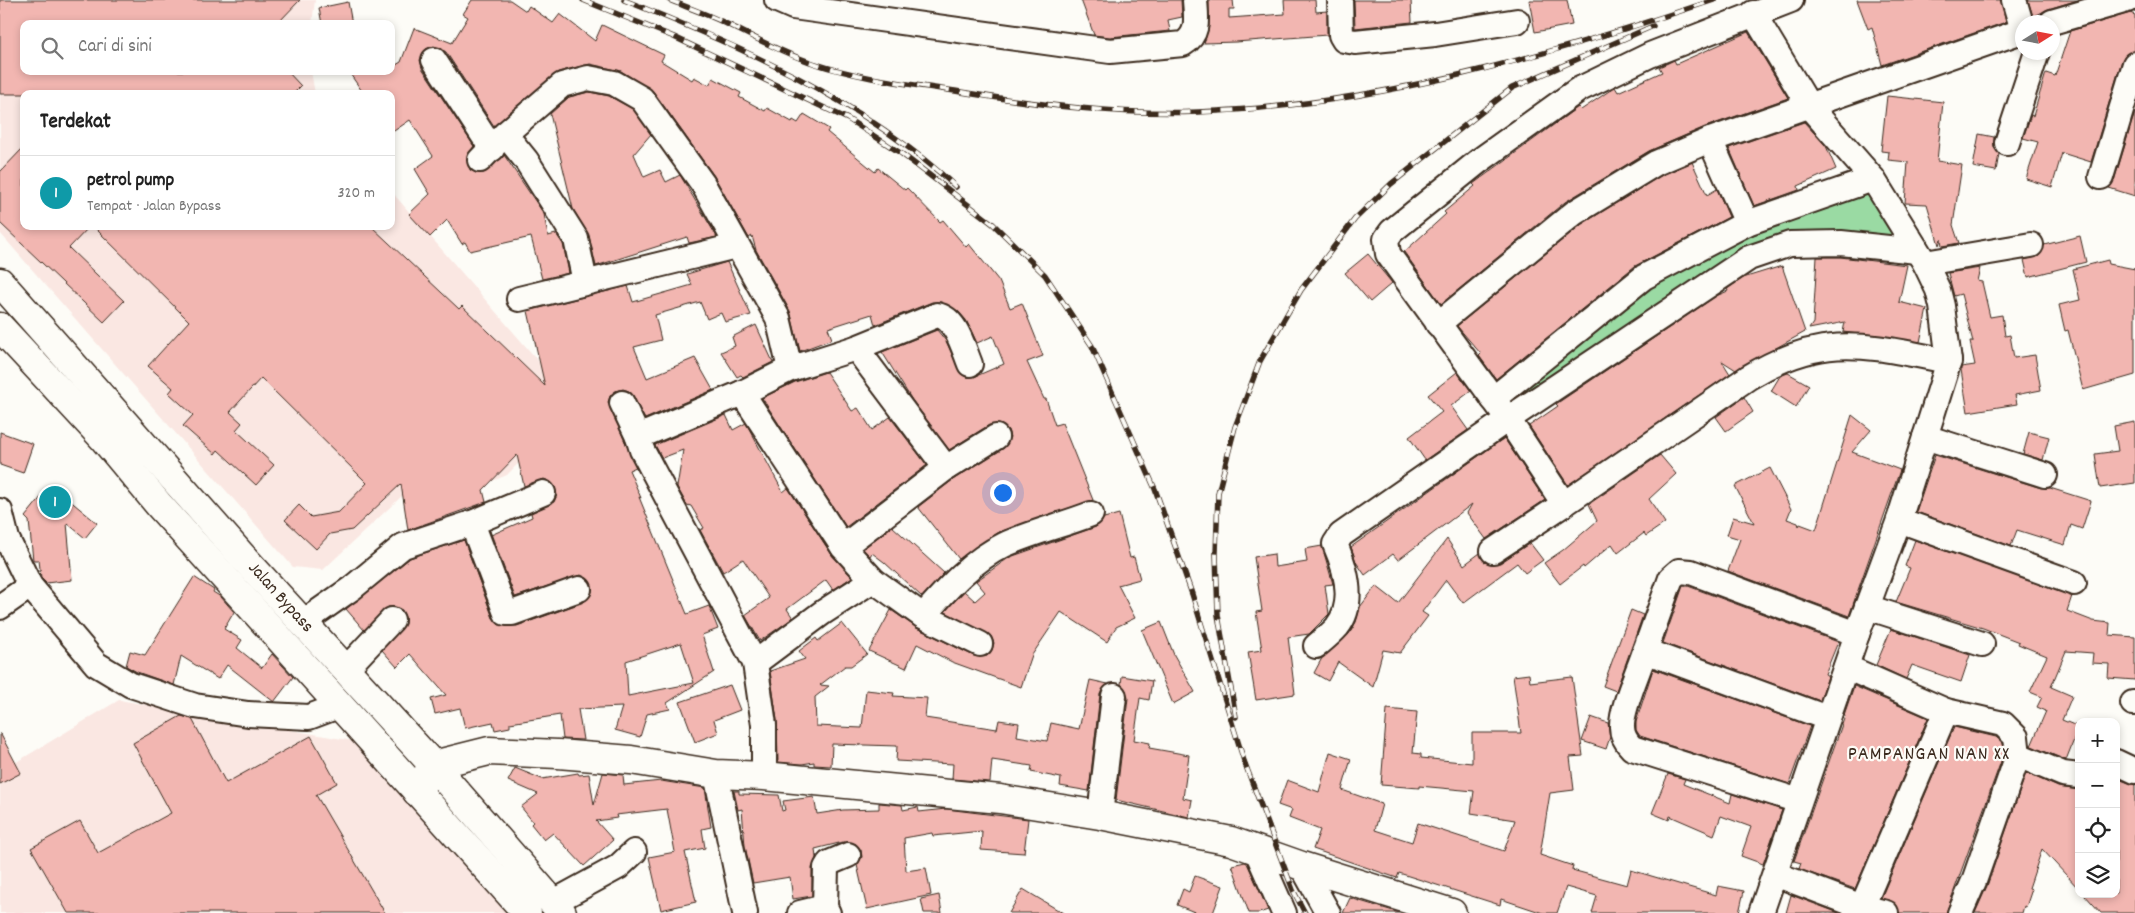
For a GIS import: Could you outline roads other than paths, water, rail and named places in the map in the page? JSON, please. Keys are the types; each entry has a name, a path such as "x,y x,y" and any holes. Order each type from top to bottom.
{"main road":[{"name":"Jalan Bypass","path":"0,282 302,623 433,765 557,908"},
{"name":"Jalan Bypass","path":"0,327 104,439 159,505 527,913"},
{"path":"31,361 52,340"},
{"path":"416,792 433,765 489,750 631,760 716,774 764,776 1000,799 1100,815 1231,841 1302,866 1452,913"}],"street":[{"path":"777,0 793,8 1110,51 1183,44 1189,40 1196,29 1195,0"},
{"path":"1340,0 1341,35 1344,40 1355,42 1435,34 1517,21"},
{"path":"1564,504 1508,419 1388,254 1386,239 1392,230 1479,161 1578,90 1650,55 1753,13 1791,0"},
{"path":"2014,0 2018,15"},
{"path":"2060,20 2127,0"},
{"path":"1753,13 1809,106 1873,179 1932,276 1942,306 1949,361 1899,520 1827,718 1761,913"},
{"path":"1438,324 1574,213 1656,163 1710,140 2015,32"},
{"path":"434,60 492,148 526,160 576,239 585,282"},
{"path":"2007,143 2033,60"},
{"path":"2100,176 2135,64"},
{"path":"492,148 562,85 588,78 614,82 642,99 703,184 778,318 790,369"},
{"path":"1710,140 1747,223"},
{"path":"1493,399 1644,277 1747,223 1873,179"},
{"path":"1316,646 1337,627 1345,612 1348,594 1346,576 1335,544 1341,535 1508,419 1749,258 1790,244 1841,242 1921,257 2031,244"},
{"path":"519,299 736,246"},
{"path":"638,437 742,393 790,369 856,348 937,315 944,316 951,322 970,364"},
{"path":"1493,551 1749,377 1781,359 1824,347 1853,344 1949,361"},
{"path":"856,348 946,468"},
{"path":"742,393 843,547 873,580 923,616 980,644"},
{"path":"622,403 642,450 755,663 764,725 764,776"},
{"path":"843,547 946,468 996,437"},
{"path":"1925,437 2045,475"},
{"path":"302,623 352,588 403,546 472,523 543,493"},
{"path":"0,510 7,539 30,586 96,664 131,685 195,706 248,714 309,717 341,705"},
{"path":"923,616 953,581 978,561 1004,545 1092,514"},
{"path":"1899,520 2074,583"},
{"path":"472,523 506,613 512,613 579,589"},
{"path":"1798,801 1632,748 1625,741 1623,734 1623,715 1645,651 1671,578 1679,571 1691,572 1857,634"},
{"path":"755,663 822,613 873,580"},
{"path":"0,607 30,586"},
{"path":"1867,607 1982,644"},
{"path":"346,670 392,620"},
{"path":"1645,651 1827,718"},
{"path":"1846,667 1946,710 2003,724 2016,737 2018,756 1974,881 1960,913"},
{"path":"1100,815 1114,696"},
{"path":"1862,907 1946,710"},
{"path":"2018,756 2064,774 2075,775"},
{"path":"2118,763 2135,771"},
{"path":"716,774 745,913"},
{"path":"1256,849 1284,913"},
{"path":"557,908 618,867 634,852"},
{"path":"800,913 826,910 826,868 829,863 848,855"},
{"path":"1302,866 1328,913"},
{"path":"1775,874 1862,907 1886,913"}],"railway":[{"path":"583,0 674,37 848,119 902,154 993,224 1045,275 1092,346 1155,489 1192,594 1244,761 1293,890 1305,913"},
{"path":"624,0 712,37 799,78 881,128 920,156 956,187"},
{"path":"669,0 714,18 791,55 831,69 905,84 1049,105 1168,113 1264,108 1330,100 1395,89 1460,75 1524,58 1651,21 1714,0"},
{"path":"1236,717 1218,615 1216,554 1218,493 1235,427 1260,361 1301,290 1355,219 1391,184 1512,88 1653,26"}],"place":[{"name":"petrol pump","path":"55,502"}],"district":[{"name":"PAMPANGAN NAN XX","path":"1929,755"}]}
